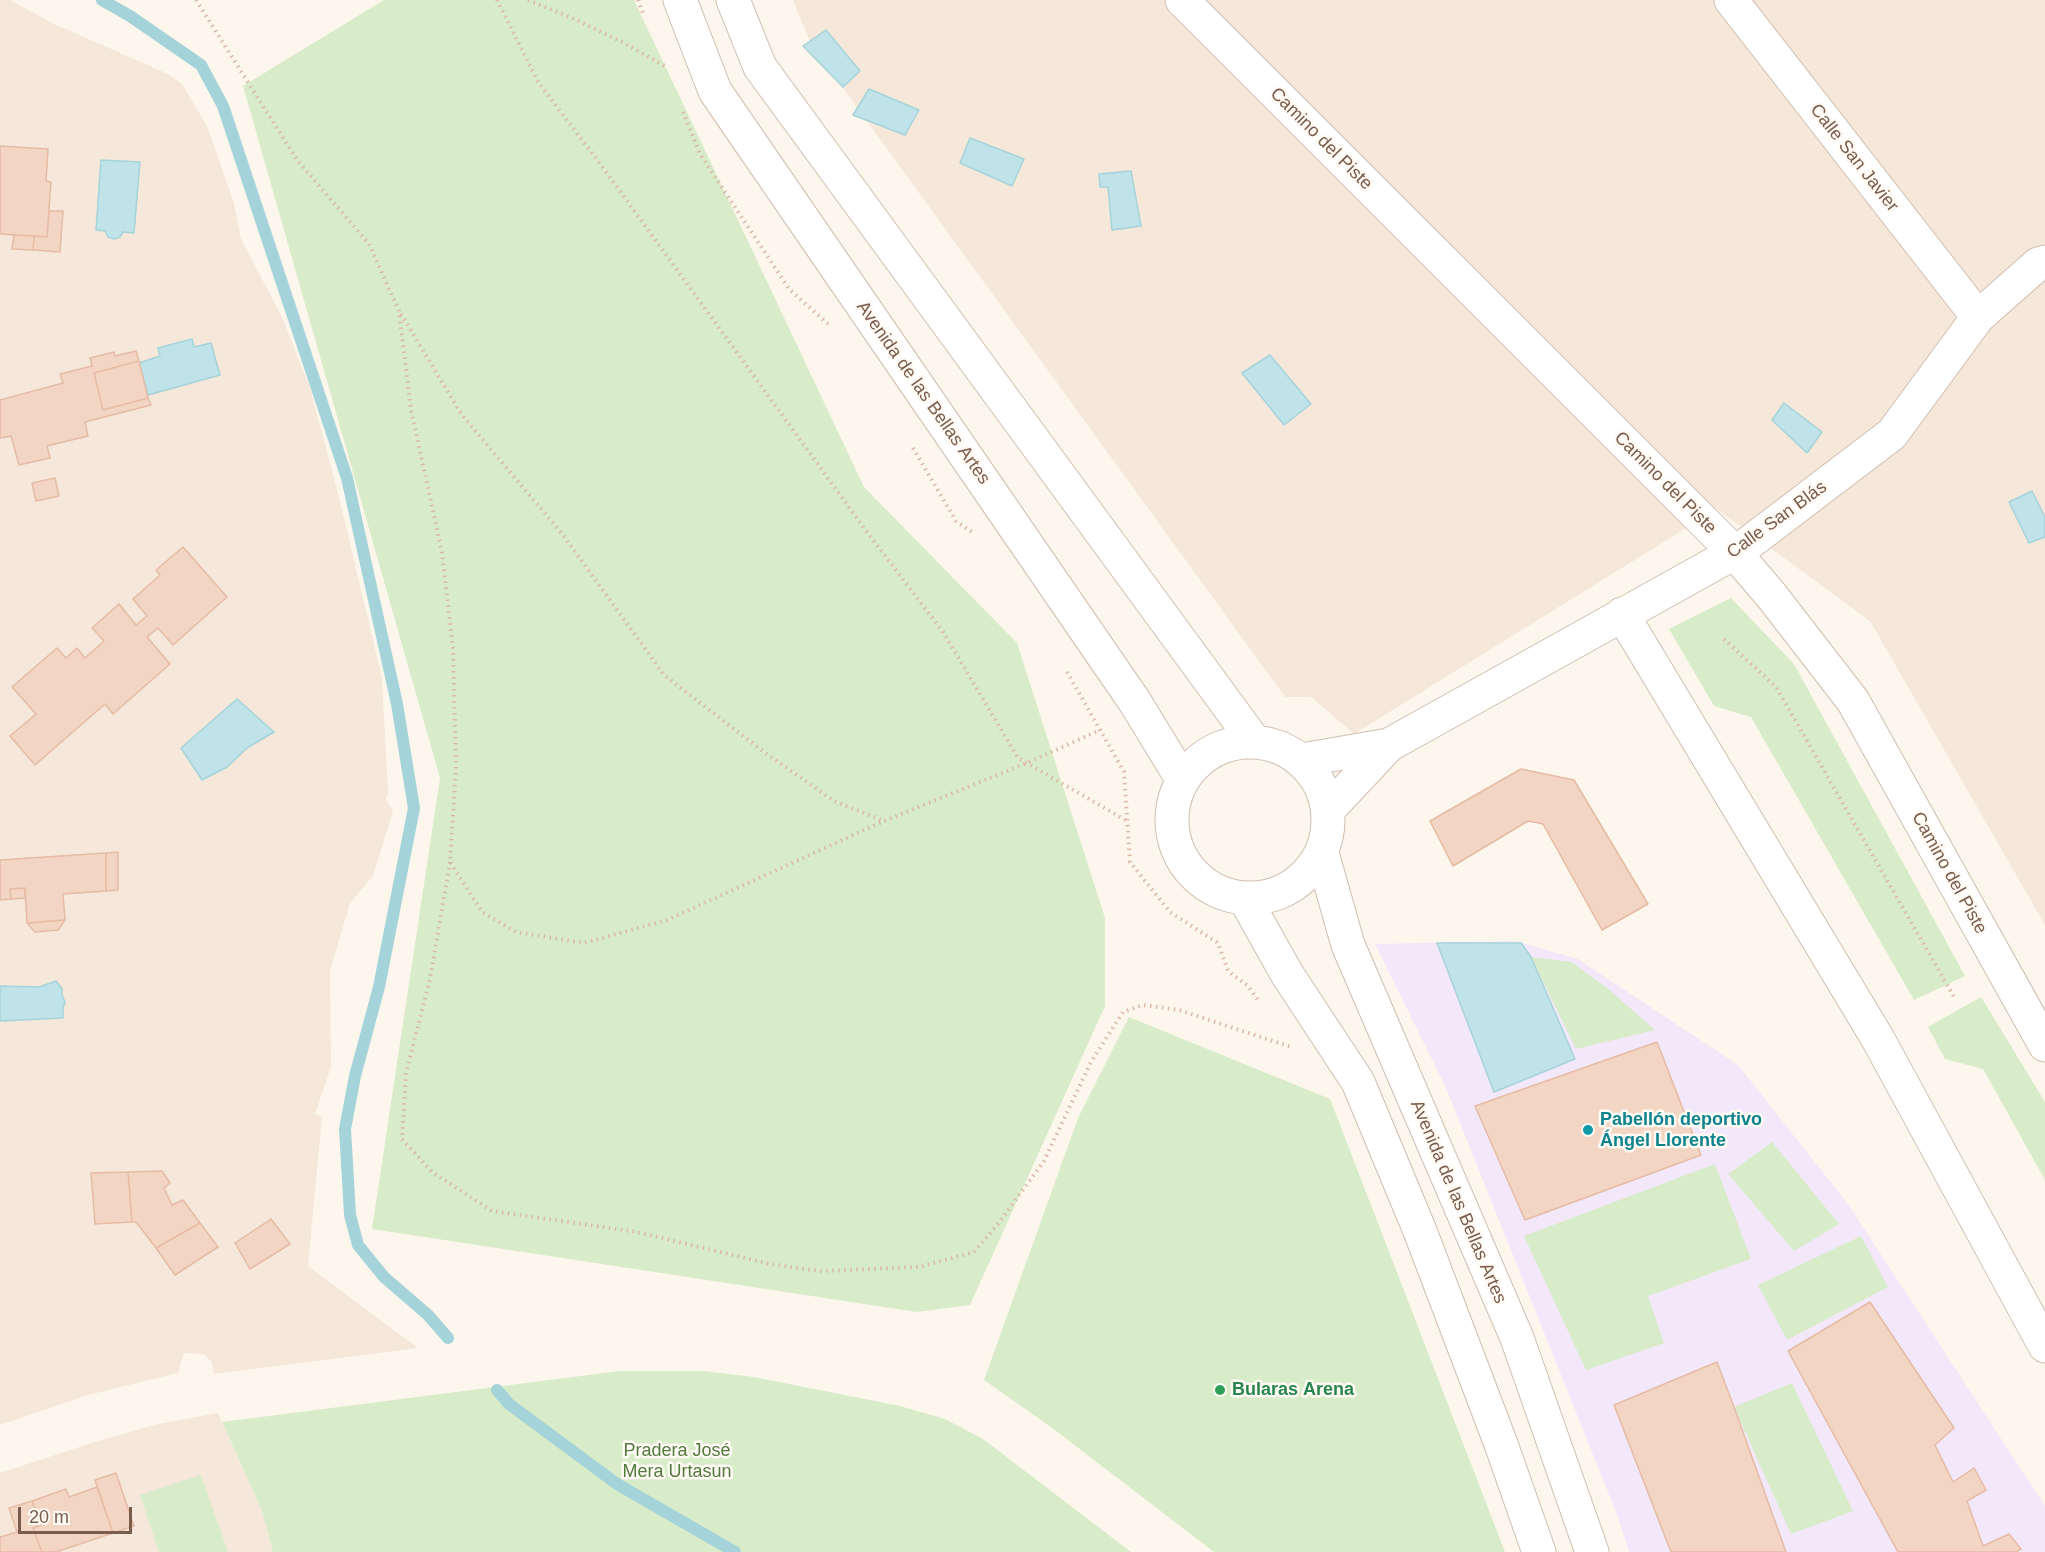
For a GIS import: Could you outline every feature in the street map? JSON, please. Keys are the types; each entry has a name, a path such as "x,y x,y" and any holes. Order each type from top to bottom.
{"street":[{"name":"Avenida de las Bellas Artes","path":"680,0 715,91 1135,702 1182,778"},
{"path":"733,0 760,67 1254,741"},
{"name":"Camino del Piste","path":"1182,0 1735,553 1853,700 2045,1045"},
{"name":"Calle San Javier","path":"1731,0 1978,317"},
{"name":"Calle San Blás","path":"1329,809 1389,745 1735,553 1892,434 1978,317 2038,264 2045,262"},
{"path":"1622,614 1878,1039 2043,1343"},
{"path":"1254,741 1280,746 1302,760 1320,782 1329,809 1322,854 1291,888 1245,899 1207,887 1179,857 1170,818 1182,778 1212,750 1254,741"},
{"name":"Calle San Blás","path":"1302,760 1389,745"},
{"name":"Avenida de las Bellas Artes","path":"1322,854 1348,945 1517,1338 1592,1552"},
{"path":"1245,899 1287,974 1358,1082 1425,1242 1539,1552"}],"path":[{"path":"196,0 297,160 369,244 399,311 462,415 563,535 664,675 764,752 834,801 884,821"},
{"path":"497,0 538,82 601,165 864,528 943,632 1018,758 1127,821"},
{"path":"528,0 622,42 665,66"},
{"path":"638,0 647,22"},
{"path":"660,55 669,77"},
{"path":"682,110 700,154 789,289 834,328"},
{"path":"399,311 411,410 442,552 453,649 456,770 450,862 430,979 406,1072 402,1139 432,1172 492,1211 637,1232 770,1264 819,1271 919,1267 974,1252 998,1224 1044,1161 1091,1062 1123,1012 1143,1005 1179,1010 1291,1047"},
{"path":"910,442 956,520 973,532"},
{"path":"1724,639 1776,687 1954,997"},
{"path":"1066,670 1124,772 1130,862 1170,912 1218,944 1228,970 1248,986 1260,1003"},
{"path":"450,862 482,912 516,932 584,943 667,920 884,821 1027,763 1100,730"},
{"path":"1284,1038 1297,1056"}],"shaded area":[{"path":"0,0 10,0 52,23 168,74 182,84 207,126 234,203 241,239 282,317 310,388 339,497 382,678 388,792 386,800 393,811 373,876 350,903 330,971 331,1067 315,1114 322,1117 308,1266 418,1348 214,1374 212,1363 204,1354 184,1353 178,1373 88,1395 0,1425"},
{"path":"793,0 2045,0 2045,925 1870,621 1717,509 1354,734 1311,697 1285,697 811,44"},
{"path":"1515,941 1578,959 1738,1065 1848,1204 2045,1506 2045,1552 1629,1552 1618,1517 1446,1088 1375,944"},
{"path":"218,1413 262,1511 273,1552 0,1552 0,1473 157,1424"}],"green space":[{"path":"384,0 634,0 864,487 1017,643 1105,918 1105,1006 970,1305 917,1312 372,1229 440,778 243,86"},
{"path":"1731,598 1794,664 1965,976 1914,1000 1751,717 1714,706 1669,629"},
{"path":"1531,957 1572,962 1607,988 1655,1030 1576,1049"},
{"path":"1981,997 2045,1102 2045,1180 1983,1069 1945,1059 1928,1027"},
{"path":"1129,1017 1330,1099 1505,1552 1214,1552 1051,1427 984,1380 1078,1118"},
{"path":"1772,1142 1839,1224 1794,1251 1728,1174"},
{"path":"1715,1164 1751,1259 1648,1296 1664,1343 1586,1370 1524,1236"},
{"path":"1861,1236 1888,1287 1787,1340 1758,1285"},
{"name":"Pradera José Mera Urtasun","path":"620,1371 703,1371 754,1377 900,1406 945,1419 983,1439 1131,1552 273,1552 262,1511 222,1422"},
{"path":"1792,1383 1853,1511 1791,1534 1734,1407"},
{"path":"201,1475 228,1552 159,1552 140,1495"}],"water":[{"path":"826,30 860,71 843,87 803,46"},
{"path":"869,89 919,110 905,135 853,115"},
{"path":"970,138 1024,159 1012,186 960,163"},
{"path":"101,160 140,162 134,233 123,232 120,237 114,239 108,237 105,231 96,230"},
{"path":"1131,171 1141,226 1112,230 1108,187 1100,187 1099,174"},
{"path":"192,339 194,347 211,343 220,375 148,395 139,363 160,356 158,348"},
{"path":"1270,355 1311,404 1284,425 1242,373"},
{"path":"1784,403 1822,432 1807,453 1772,420"},
{"path":"2032,491 2045,517 2045,537 2029,543 2009,502"},
{"path":"237,699 274,732 247,748 227,767 202,780 181,748"},
{"path":"1437,943 1521,943 1531,957 1575,1059 1494,1092"},
{"path":"56,981 62,989 65,1002 63,1018 0,1021 0,986 39,987"}],"building":[{"path":"0,146 48,149 46,181 51,182 47,237 0,234"},
{"path":"49,211 63,211 60,252 33,250 34,236 47,237"},
{"path":"14,235 34,236 33,250 12,249"},
{"path":"136,351 139,361 94,373 103,410 148,398 151,405 85,422 88,436 47,446 50,458 19,465 11,436 0,438 0,400 63,383 60,374 92,366 90,358 114,352 115,356"},
{"path":"139,361 148,398 103,410 94,373"},
{"path":"55,478 59,496 36,501 32,483"},
{"path":"183,547 227,597 173,645 158,628 147,637 170,664 113,714 105,704 35,765 10,736 36,714 12,687 57,648 66,658 77,648 85,658 104,641 92,628 119,604 136,625 147,616 133,599 160,575 156,570"},
{"path":"1521,769 1574,780 1648,904 1602,930 1543,824 1528,821 1453,866 1430,821"},
{"path":"118,852 118,890 106,891 106,853"},
{"path":"106,853 106,891 63,894 65,920 27,923 25,888 10,889 11,899 0,900 0,860"},
{"path":"25,888 25,898 11,899 10,889"},
{"path":"65,920 58,930 35,932 27,923"},
{"name":"Pabellón deportivo Ángel Llorente","path":"1657,1042 1701,1155 1525,1220 1475,1106"},
{"path":"162,1171 170,1183 164,1188 172,1205 183,1200 200,1223 156,1248 136,1222 132,1222 128,1172"},
{"path":"128,1172 132,1222 95,1224 91,1173"},
{"path":"271,1219 290,1244 250,1269 235,1243"},
{"path":"200,1223 218,1247 175,1275 156,1248"},
{"path":"1870,1302 1954,1428 1935,1445 1953,1482 1974,1468 1986,1490 1967,1501 1983,1546 2009,1534 2021,1549 2016,1552 1898,1552 1788,1351"},
{"path":"1717,1362 1786,1552 1671,1552 1614,1405"},
{"path":"116,1473 134,1526 113,1533 95,1480"},
{"path":"97,1487 113,1533 56,1552 42,1552 33,1528 41,1525 32,1501 66,1489 69,1497"},
{"path":"32,1501 41,1525 33,1528 42,1552 0,1552 0,1537 17,1532 9,1508"}],"waterway":[{"path":"102,0 130,16 201,65 223,106 347,478 397,704 414,808 379,987 355,1076 345,1129 350,1215 358,1245 384,1277 428,1315 448,1338"},
{"path":"497,1390 509,1404 617,1484 735,1552"}],"place":[{"name":"Pabellón deportivo Ángel Llorente","path":"1588,1130"},
{"name":"Bularas Arena","path":"1220,1390"}]}
